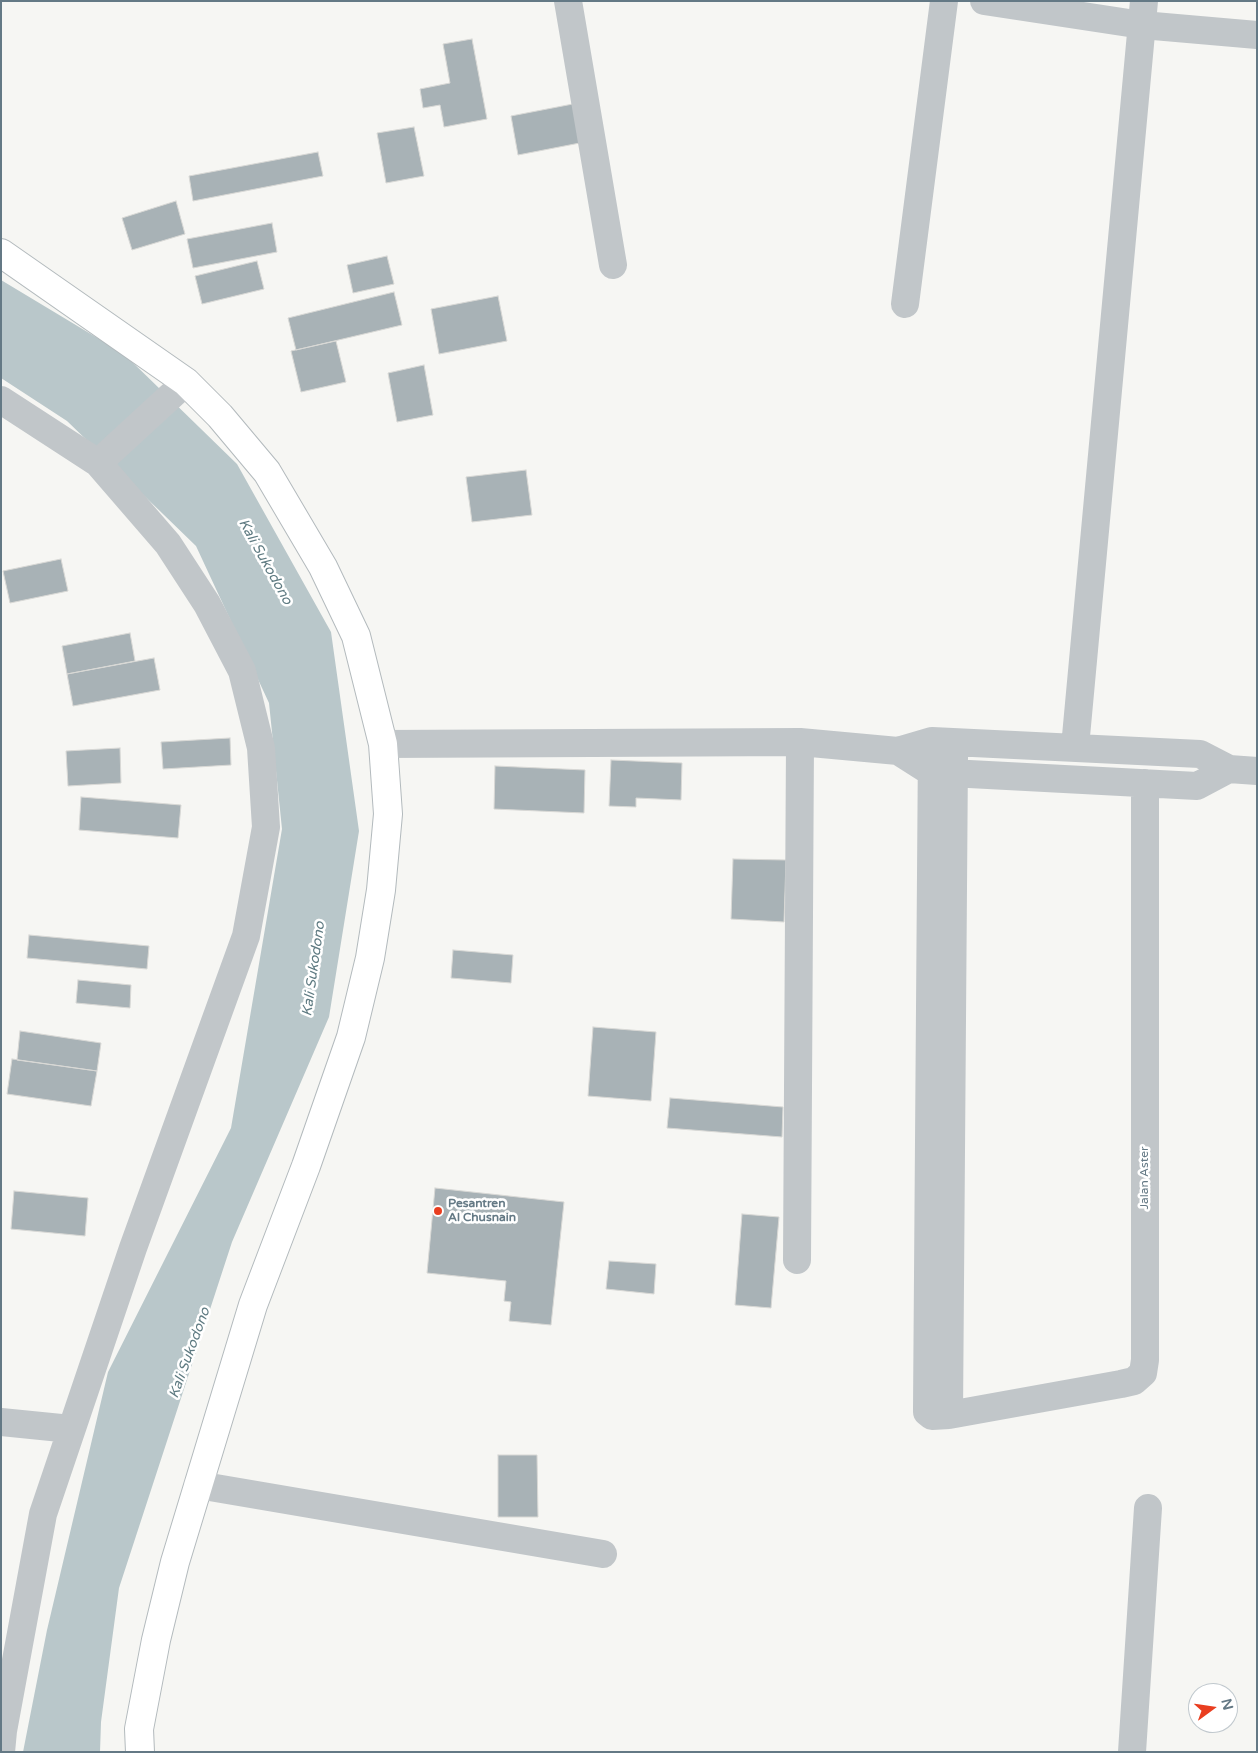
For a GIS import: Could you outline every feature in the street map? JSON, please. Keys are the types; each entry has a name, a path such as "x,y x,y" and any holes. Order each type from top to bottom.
{"main road":[{"path":"1,253 179,388 220,416 267,472 323,567 356,636 383,744 388,814 381,890 370,958 351,1037 306,1166 253,1305 175,1562 156,1640 139,1729 140,1752"}],"street":[{"path":"568,1 613,265"},
{"path":"905,304 944,1"},
{"path":"984,1 1143,13 1257,35"},
{"path":"1074,747 1143,13"},
{"path":"100,461 179,388"},
{"path":"1,400 100,461 168,544 208,604 242,672 260,748 266,828 246,936 133,1248 42,1514 3,1731 1,1752"},
{"path":"383,744 800,742 898,751 943,742 1200,754 1229,769 1256,771"},
{"path":"797,1260 800,742"},
{"path":"943,742 943,773"},
{"path":"898,751 943,773 1197,786 1229,769"},
{"name":"Jalan Aster","path":"943,773 949,1415 1121,1384 1134,1381 1142,1373 1145,1360 1145,783"},
{"path":"1,1422 71,1429"},
{"path":"198,1485 603,1554"},
{"path":"1132,1752 1148,1508"}],"water":[{"name":"Kali Sukodono","path":"1,280 124,354 237,464 331,632 359,831 329,1017 232,1242 119,1588 101,1722 100,1752 23,1752 47,1630 108,1372 231,1128 282,829 269,703 196,546 67,421 1,378"}],"building":[{"path":"472,39 487,119 444,127 440,105 423,108 420,89 450,83 443,44"},
{"path":"578,103 585,142 518,155 511,116"},
{"path":"414,127 424,176 386,183 377,133"},
{"path":"318,152 323,176 193,201 189,176"},
{"path":"176,201 185,234 132,250 122,218"},
{"path":"272,223 277,252 193,268 187,239"},
{"path":"387,256 394,284 353,293 347,265"},
{"path":"257,261 264,289 202,304 195,276"},
{"path":"394,292 402,325 296,350 288,318"},
{"path":"498,296 507,341 439,354 431,309"},
{"path":"336,341 346,382 301,392 291,351"},
{"path":"424,365 433,415 397,422 388,373"},
{"path":"526,470 532,515 472,522 466,477"},
{"path":"61,559 68,591 10,603 3,571"},
{"path":"130,633 135,661 67,674 62,646"},
{"path":"154,658 160,690 73,706 67,674"},
{"path":"230,738 231,765 163,769 161,742"},
{"path":"120,748 121,783 68,786 66,751"},
{"path":"611,760 682,763 681,800 636,798 636,807 609,806"},
{"path":"495,766 585,770 584,813 494,809"},
{"path":"81,797 181,805 178,838 79,830"},
{"path":"733,859 786,860 784,922 731,919"},
{"path":"29,935 149,946 147,969 27,958"},
{"path":"453,950 513,955 511,983 451,978"},
{"path":"78,980 131,985 130,1008 76,1003"},
{"path":"593,1027 656,1032 651,1101 588,1096"},
{"path":"20,1031 101,1043 97,1071 17,1060"},
{"path":"12,1059 97,1071 91,1106 7,1094"},
{"path":"670,1098 783,1107 782,1137 667,1128"},
{"path":"435,1188 564,1202 551,1325 509,1321 511,1302 504,1301 506,1281 427,1273"},
{"path":"14,1191 88,1198 85,1236 11,1229"},
{"path":"742,1214 779,1217 771,1308 735,1305"},
{"path":"609,1261 656,1264 654,1294 606,1289"},
{"path":"498,1455 537,1455 538,1517 498,1517"}],"place":[{"name":"Pesantren Al Chusnain","path":"438,1211"}]}
